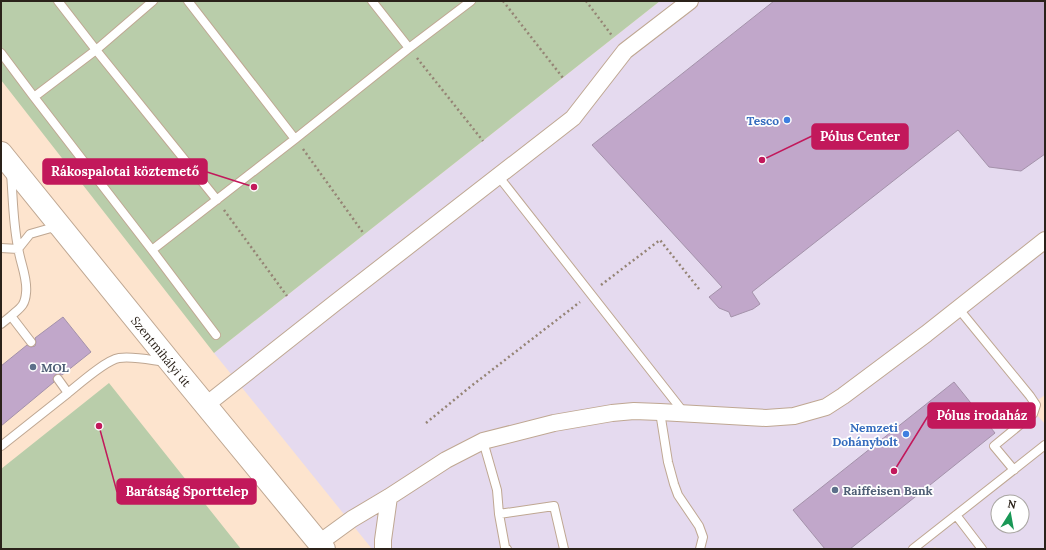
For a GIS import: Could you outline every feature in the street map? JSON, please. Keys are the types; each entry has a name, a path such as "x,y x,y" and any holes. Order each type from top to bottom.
{"main road":[{"name":"Szentmihályi út","path":"6,158 319,547"}],"street":[{"path":"206,405 573,118 625,51 690,1"},
{"path":"319,547 352,519 446,460 483,441 554,423 612,413 634,411 766,418 794,416 826,407 850,391 926,334 1045,240"},
{"path":"383,549 389,497"}],"lane":[{"path":"58,1 217,200"},
{"path":"34,97 96,50 153,1"},
{"path":"188,1 296,139"},
{"path":"372,1 409,48"},
{"path":"152,250 471,1"},
{"path":"1,53 216,335"},
{"path":"1,324 23,305 26,293 26,280 18,249 6,158"},
{"path":"499,177 685,414"},
{"path":"18,249 30,234 51,228 66,233"},
{"path":"1,248 18,249"},
{"path":"958,308 1030,396 1036,406 1033,414 994,446 1014,470"},
{"path":"12,316 31,342"},
{"path":"1,446 68,393 117,358 171,363"},
{"path":"58,379 68,393"},
{"path":"660,412 668,462 674,484 678,495 699,526 703,537 700,549"},
{"path":"483,441 497,490 499,514 506,549"},
{"path":"913,549 1045,445"},
{"path":"499,514 554,506 564,549"},
{"path":"956,515 982,549"}],"path":[{"path":"503,1 563,78"},
{"path":"586,1 613,37"},
{"path":"409,48 483,140"},
{"path":"296,139 364,234"},
{"path":"217,200 286,296"},
{"path":"426,423 470,387 660,240 699,289"}],"shaded area":[{"path":"660,1 1045,1 1045,395 1029,406 1045,424 1045,549 937,549 935,547 933,549 372,549 214,353"}],"green space":[{"path":"1,1 660,1 214,353 1,80"},
{"path":"109,383 241,549 1,549 1,469"}],"building":[{"path":"774,1 1045,1 1045,154 1021,171 989,167 958,130 752,292 760,304 753,309 731,317 729,312 719,308 709,297 722,287 592,145"},
{"path":"63,317 91,352 62,375 55,375 53,379 54,382 1,426 1,366 27,345 31,347 35,346 35,338"},
{"path":"954,382 995,433 850,549 825,549 793,510"}],"place":[{"name":"Tesco","path":"787,120"},
{"name":"Pólus Center","path":"762,160"},
{"name":"Rákospalotai köztemető","path":"254,187"},
{"name":"MOL","path":"33,367"},
{"name":"Barátság Sporttelep","path":"99,426"},
{"name":"Nemzeti Dohánybolt","path":"906,434"},
{"name":"Pólus irodaház","path":"894,471"},
{"name":"Raiffeisen Bank","path":"835,490"}]}
